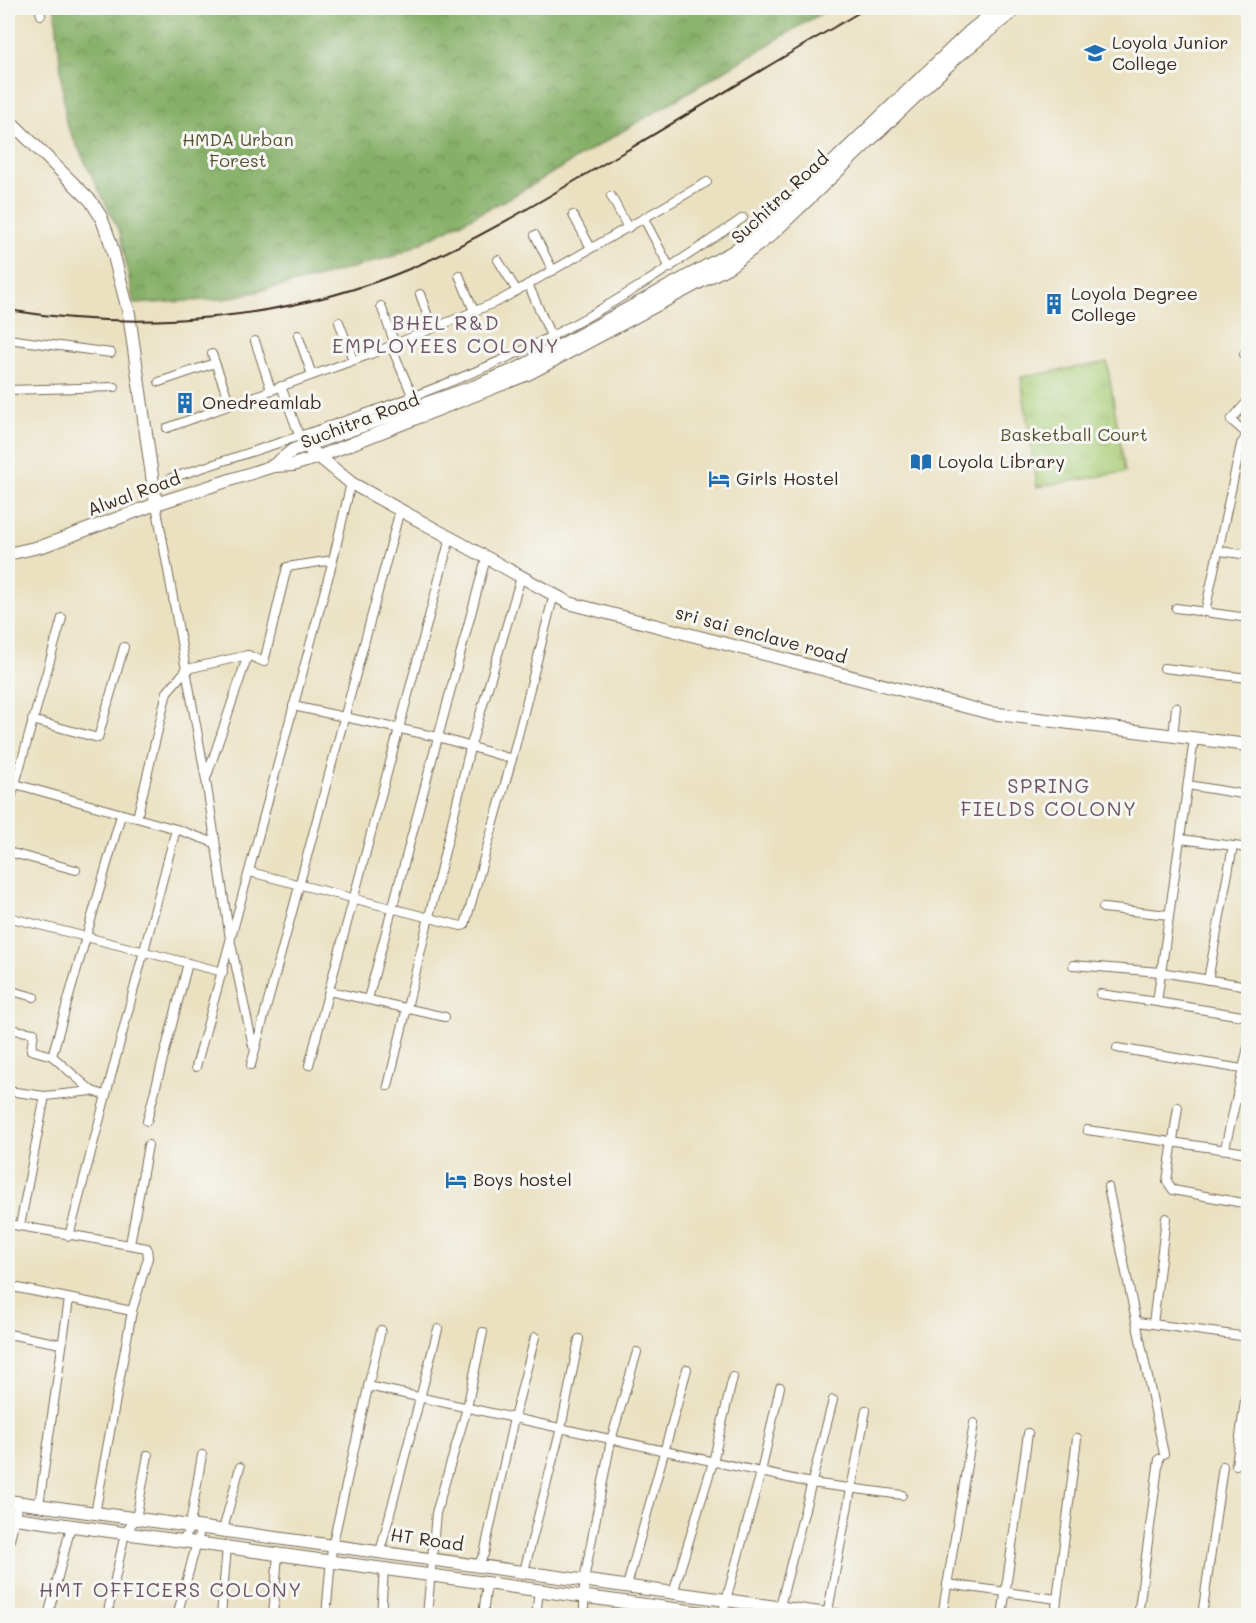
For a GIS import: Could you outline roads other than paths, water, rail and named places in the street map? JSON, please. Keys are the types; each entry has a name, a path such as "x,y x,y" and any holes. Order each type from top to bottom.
{"street":[{"name":"Suchitra Road","path":"273,466 293,465 318,457 528,374 730,266 751,252 789,210 969,32 999,8"},
{"name":"Suchitra Road","path":"273,466 302,441 473,387 519,368 734,251 789,210 958,56 1017,8"},
{"path":"8,119 91,201 101,217 129,314 156,504 206,780 214,843 225,890 230,939 254,1050"},
{"path":"167,428 393,345 474,311 517,291 707,182"},
{"path":"611,196 628,228"},
{"path":"573,215 591,248"},
{"path":"171,478 302,441 469,374 551,336 670,268 743,218"},
{"path":"644,219 670,268"},
{"path":"535,235 553,271"},
{"path":"498,260 517,291"},
{"path":"459,275 474,311"},
{"path":"528,284 551,336"},
{"path":"420,294 432,328"},
{"path":"381,306 412,395"},
{"path":"339,322 353,360"},
{"path":"298,335 312,375"},
{"path":"8,339 111,353"},
{"path":"255,340 271,390"},
{"path":"212,354 230,404"},
{"path":"159,382 215,363"},
{"path":"281,386 302,441"},
{"path":"8,390 115,387"},
{"path":"1205,612 1220,551 1241,444 1248,435 1232,420 1248,401"},
{"name":"sri sai enclave road","path":"302,441 351,483 569,603 990,713 1248,745"},
{"name":"Alwal Road","path":"8,554 43,546 156,504 273,466"},
{"path":"196,1067 333,560 351,483"},
{"path":"251,1065 301,886 400,510"},
{"path":"309,1065 450,538"},
{"path":"1220,551 1248,555"},
{"path":"368,999 486,558"},
{"path":"137,818 167,692 187,669 248,655 264,662 287,567 333,560"},
{"path":"387,1086 470,748 521,578"},
{"path":"250,872 460,926 465,925 512,759 554,594"},
{"path":"1176,608 1248,618"},
{"path":"8,809 12,783 62,618"},
{"path":"32,720 98,738 124,646"},
{"path":"206,780 248,655"},
{"path":"1164,668 1248,678"},
{"path":"292,706 398,731 438,737 512,759"},
{"path":"1173,737 1176,707"},
{"path":"1157,1002 1194,739"},
{"path":"12,783 176,829 214,843"},
{"path":"1188,785 1248,795"},
{"path":"52,1056 122,815"},
{"path":"69,1236 176,829"},
{"path":"1181,839 1248,848"},
{"path":"1208,980 1233,846"},
{"path":"8,852 76,870"},
{"path":"1103,908 1169,915"},
{"path":"8,917 223,972"},
{"path":"147,1121 188,963"},
{"path":"1073,965 1160,972 1248,986"},
{"path":"8,990 34,997"},
{"path":"329,991 405,1006 445,1017"},
{"path":"1101,994 1248,1017"},
{"path":"8,1029 34,1034 31,1050 52,1056 92,1090 105,1095"},
{"path":"1225,1148 1247,1070 1248,1047"},
{"path":"1117,1048 1247,1070"},
{"path":"8,1091 45,1096 92,1090"},
{"path":"20,1226 45,1096"},
{"path":"1178,1107 1167,1181 1169,1187 1173,1190 1248,1204"},
{"path":"1087,1130 1248,1153"},
{"path":"130,1244 148,1145"},
{"path":"1108,1187 1138,1322 1162,1456 1138,1616"},
{"path":"1153,1324 1166,1218"},
{"path":"8,1224 147,1248 148,1258 132,1311 95,1514"},
{"path":"8,1286 132,1311"},
{"path":"39,1505 69,1299"},
{"path":"1138,1322 1248,1337"},
{"path":"380,1552 438,1329"},
{"path":"326,1616 332,1547 381,1330"},
{"path":"427,1616 430,1560 436,1513 467,1408 483,1332"},
{"path":"8,1334 61,1344"},
{"path":"478,1565 484,1554 514,1418 536,1337"},
{"path":"524,1571 561,1428 579,1339"},
{"path":"584,1616 586,1595 584,1580 611,1440 637,1352"},
{"path":"627,1586 687,1369"},
{"path":"673,1593 713,1462 733,1377"},
{"path":"1236,1465 1248,1379"},
{"path":"368,1386 811,1483 902,1495"},
{"path":"723,1615 761,1472 780,1387"},
{"path":"780,1606 833,1400"},
{"path":"827,1614 866,1410"},
{"path":"942,1616 974,1424"},
{"path":"1002,1616 1028,1433"},
{"path":"1055,1616 1077,1438"},
{"path":"107,1616 125,1533 136,1519 148,1455"},
{"path":"177,1616 198,1543 195,1526 202,1455"},
{"path":"1203,1616 1223,1466"},
{"path":"223,1530 240,1467"},
{"path":"8,1550 13,1502"},
{"name":"HT Road","path":"13,1502 842,1616"},
{"name":"HT Road","path":"11,1517 586,1595 642,1609 723,1615"},
{"path":"48,1616 70,1526"},
{"path":"184,1541 195,1526"},
{"path":"221,1616 227,1547"},
{"path":"273,1616 278,1554"},
{"path":"381,1616 384,1568"},
{"path":"483,1616 486,1582"},
{"path":"947,1584 1057,1599"},
{"path":"536,1616 539,1590"}],"railway":[{"path":"8,310 59,317 110,320 214,317 316,300 366,285 441,255 495,227 867,8"}],"place":[{"name":"Loyola Junior College","path":"1095,53"},
{"name":"Loyola Degree College","path":"1054,304"},
{"name":"Onedreamlab","path":"185,403"},
{"name":"Loyola Library","path":"921,462"},
{"name":"Girls Hostel","path":"719,479"},
{"name":"Boys hostel","path":"456,1180"}],"district":[{"name":"BHEL R&D EMPLOYEES COLONY","path":"446,334"},
{"name":"SPRING FIELDS COLONY","path":"1049,798"},
{"name":"HMT OFFICERS COLONY","path":"171,1590"}],"park label":[{"name":"HMDA Urban Forest","path":"238,150"},
{"name":"Basketball Court","path":"1074,435"}]}
